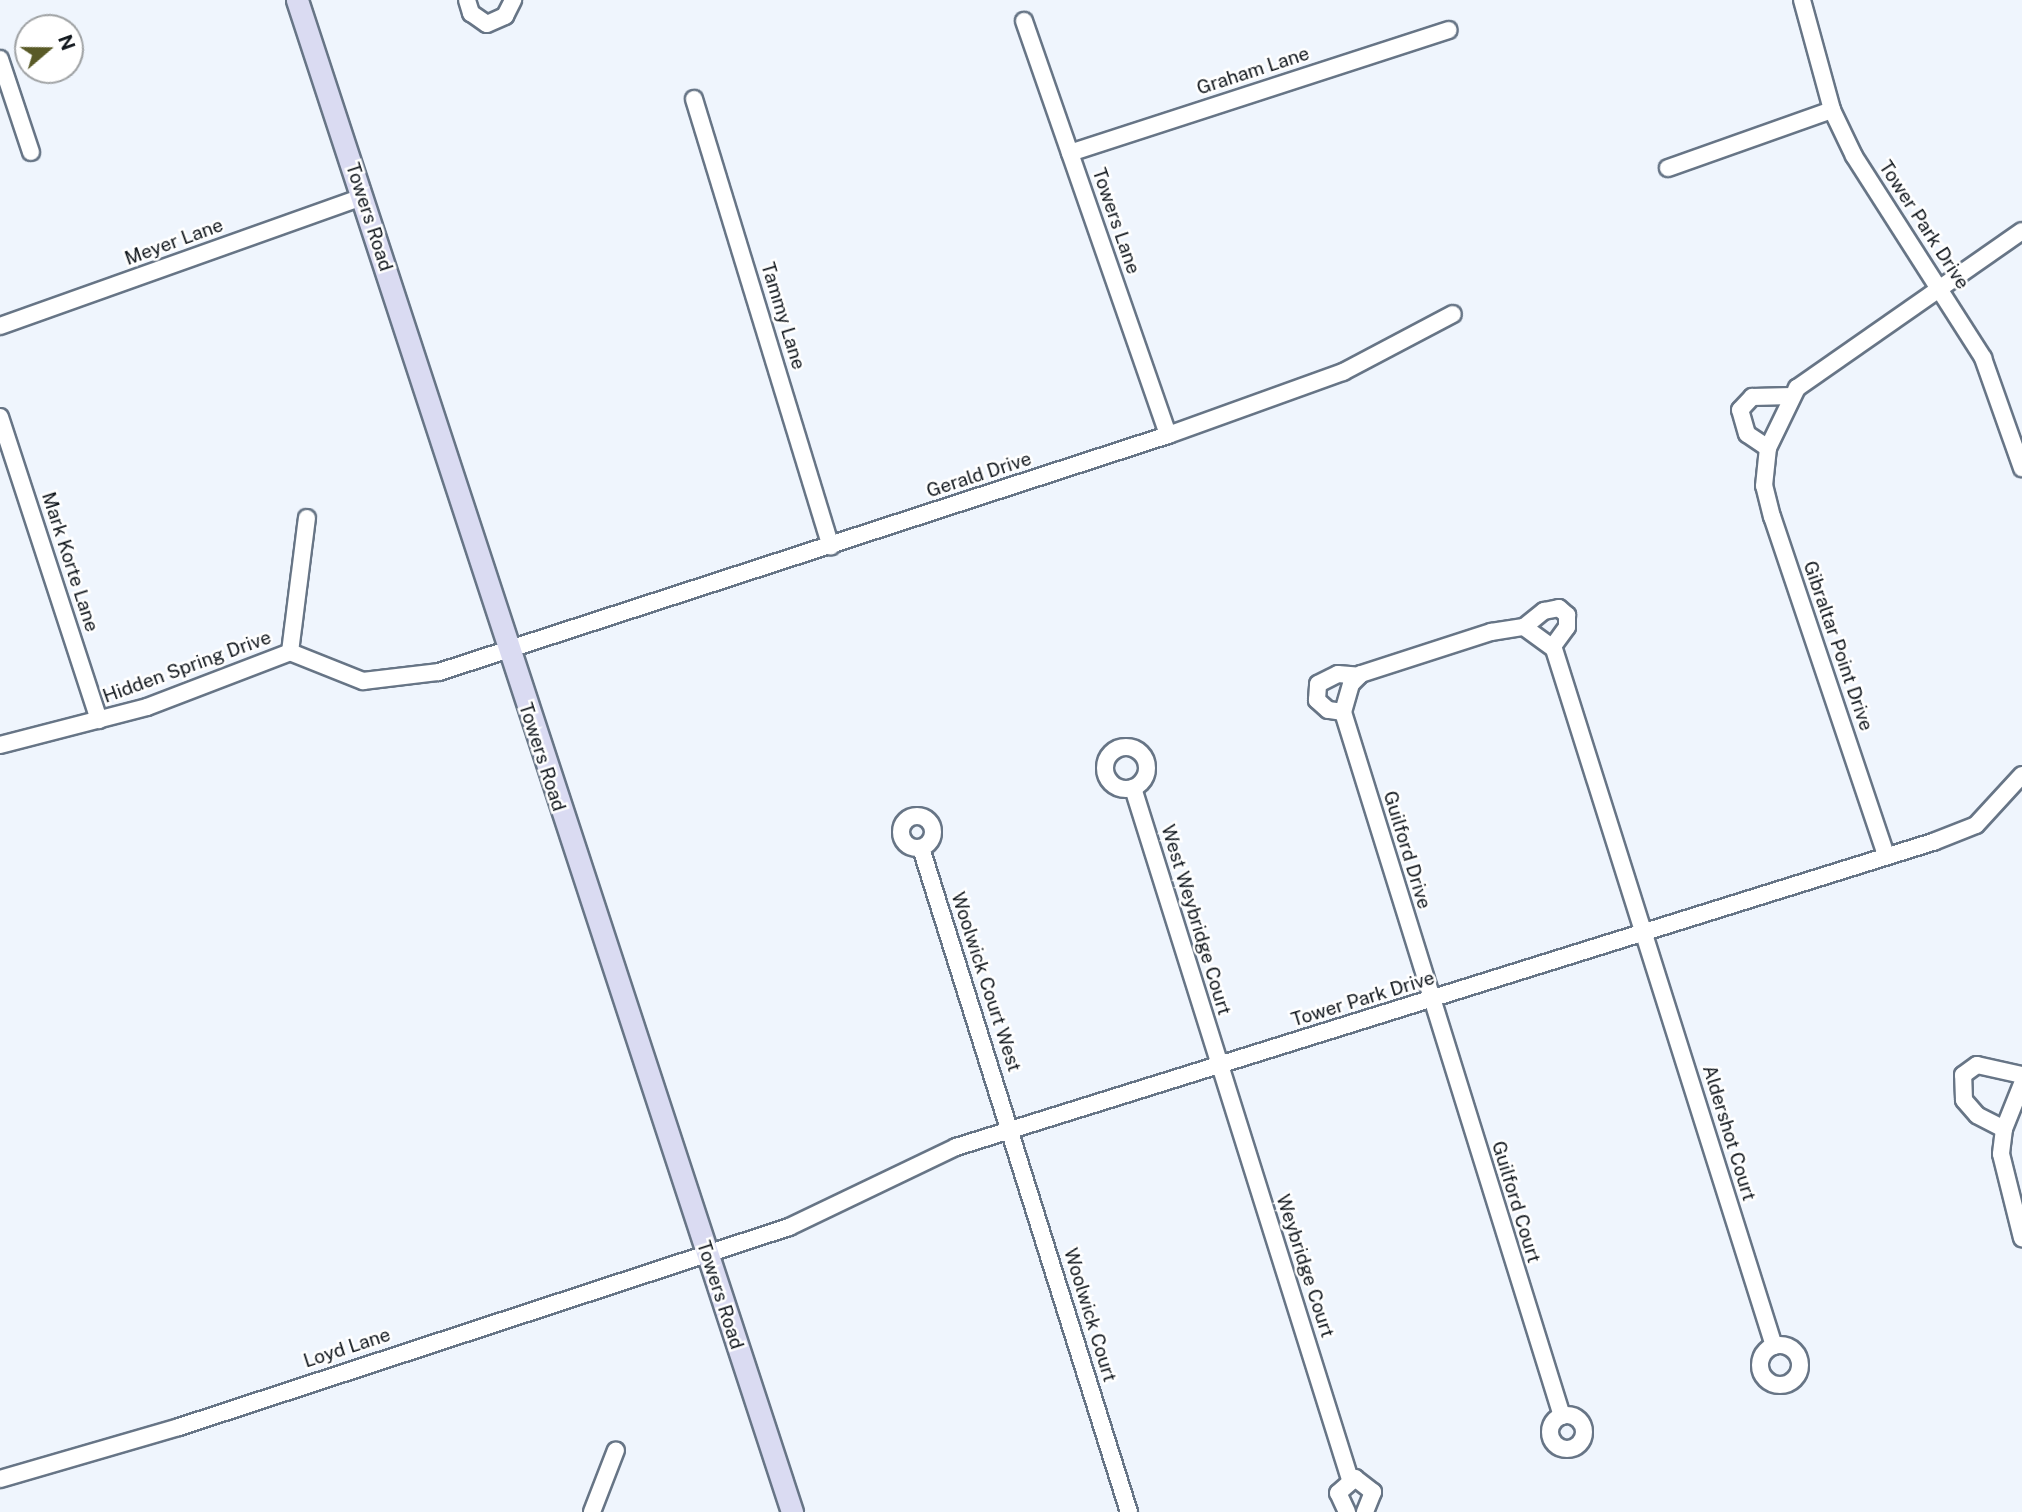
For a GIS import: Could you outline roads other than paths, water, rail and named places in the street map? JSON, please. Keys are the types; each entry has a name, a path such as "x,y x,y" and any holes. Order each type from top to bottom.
{"main road":[{"name":"Towers Road","path":"297,0 507,650 792,1512"}],"street":[{"path":"467,0 471,13 487,24 505,16 513,0"},
{"name":"Tower Park Drive","path":"1802,0 1832,110 1861,167 1983,358 2022,468"},
{"name":"Towers Lane","path":"1024,21 1168,435"},
{"name":"Graham Lane","path":"1070,153 1449,30"},
{"path":"0,59 31,152"},
{"name":"Tammy Lane","path":"694,99 831,546"},
{"path":"1668,168 1832,110"},
{"name":"Meyer Lane","path":"0,326 362,197"},
{"name":"Gibraltar Point Drive","path":"1886,855 1772,517 1764,485 1768,448 1792,396 1940,287 2022,231"},
{"name":"Gerald Drive","path":"507,650 1168,435 1343,372 1453,314"},
{"path":"1768,448 1747,434 1740,410 1752,397 1792,396"},
{"name":"Mark Korte Lane","path":"0,417 99,720"},
{"path":"290,652 307,518"},
{"path":"1359,676 1348,691 1343,712 1328,710 1317,700 1318,684 1338,674 1359,676 1491,632 1524,627 1544,611 1559,608 1567,615 1567,627 1553,646"},
{"path":"1524,627 1553,646 1643,932"},
{"name":"Hidden Spring Drive","path":"0,745 99,720 290,652 363,681 439,672 507,650"},
{"name":"Guilford Drive","path":"1343,712 1431,1000"},
{"name":"Tower Park Drive","path":"707,1254 789,1227 904,1169 1011,1130 1431,1000 1976,825 2022,775"},
{"name":"West Weybridge Court","path":"1133,788 1219,1065"},
{"name":"Woolwick Court West","path":"921,848 1011,1130"},
{"name":"Aldershot Court","path":"1643,932 1774,1346"},
{"name":"Guilford Court","path":"1431,1000 1562,1416"},
{"name":"Weybridge Court","path":"1219,1065 1350,1479 1338,1493 1347,1512"},
{"path":"2004,1129 1977,1115 1964,1100 1963,1075 1977,1065 2022,1075"},
{"path":"2022,1084 2004,1129 2001,1166 2022,1238"},
{"name":"Woolwick Court","path":"1011,1130 1129,1512"},
{"name":"Loyd Lane","path":"0,1479 180,1427 707,1254"},
{"path":"592,1512 616,1450"},
{"path":"1350,1479 1361,1479 1373,1492 1365,1512"}]}
